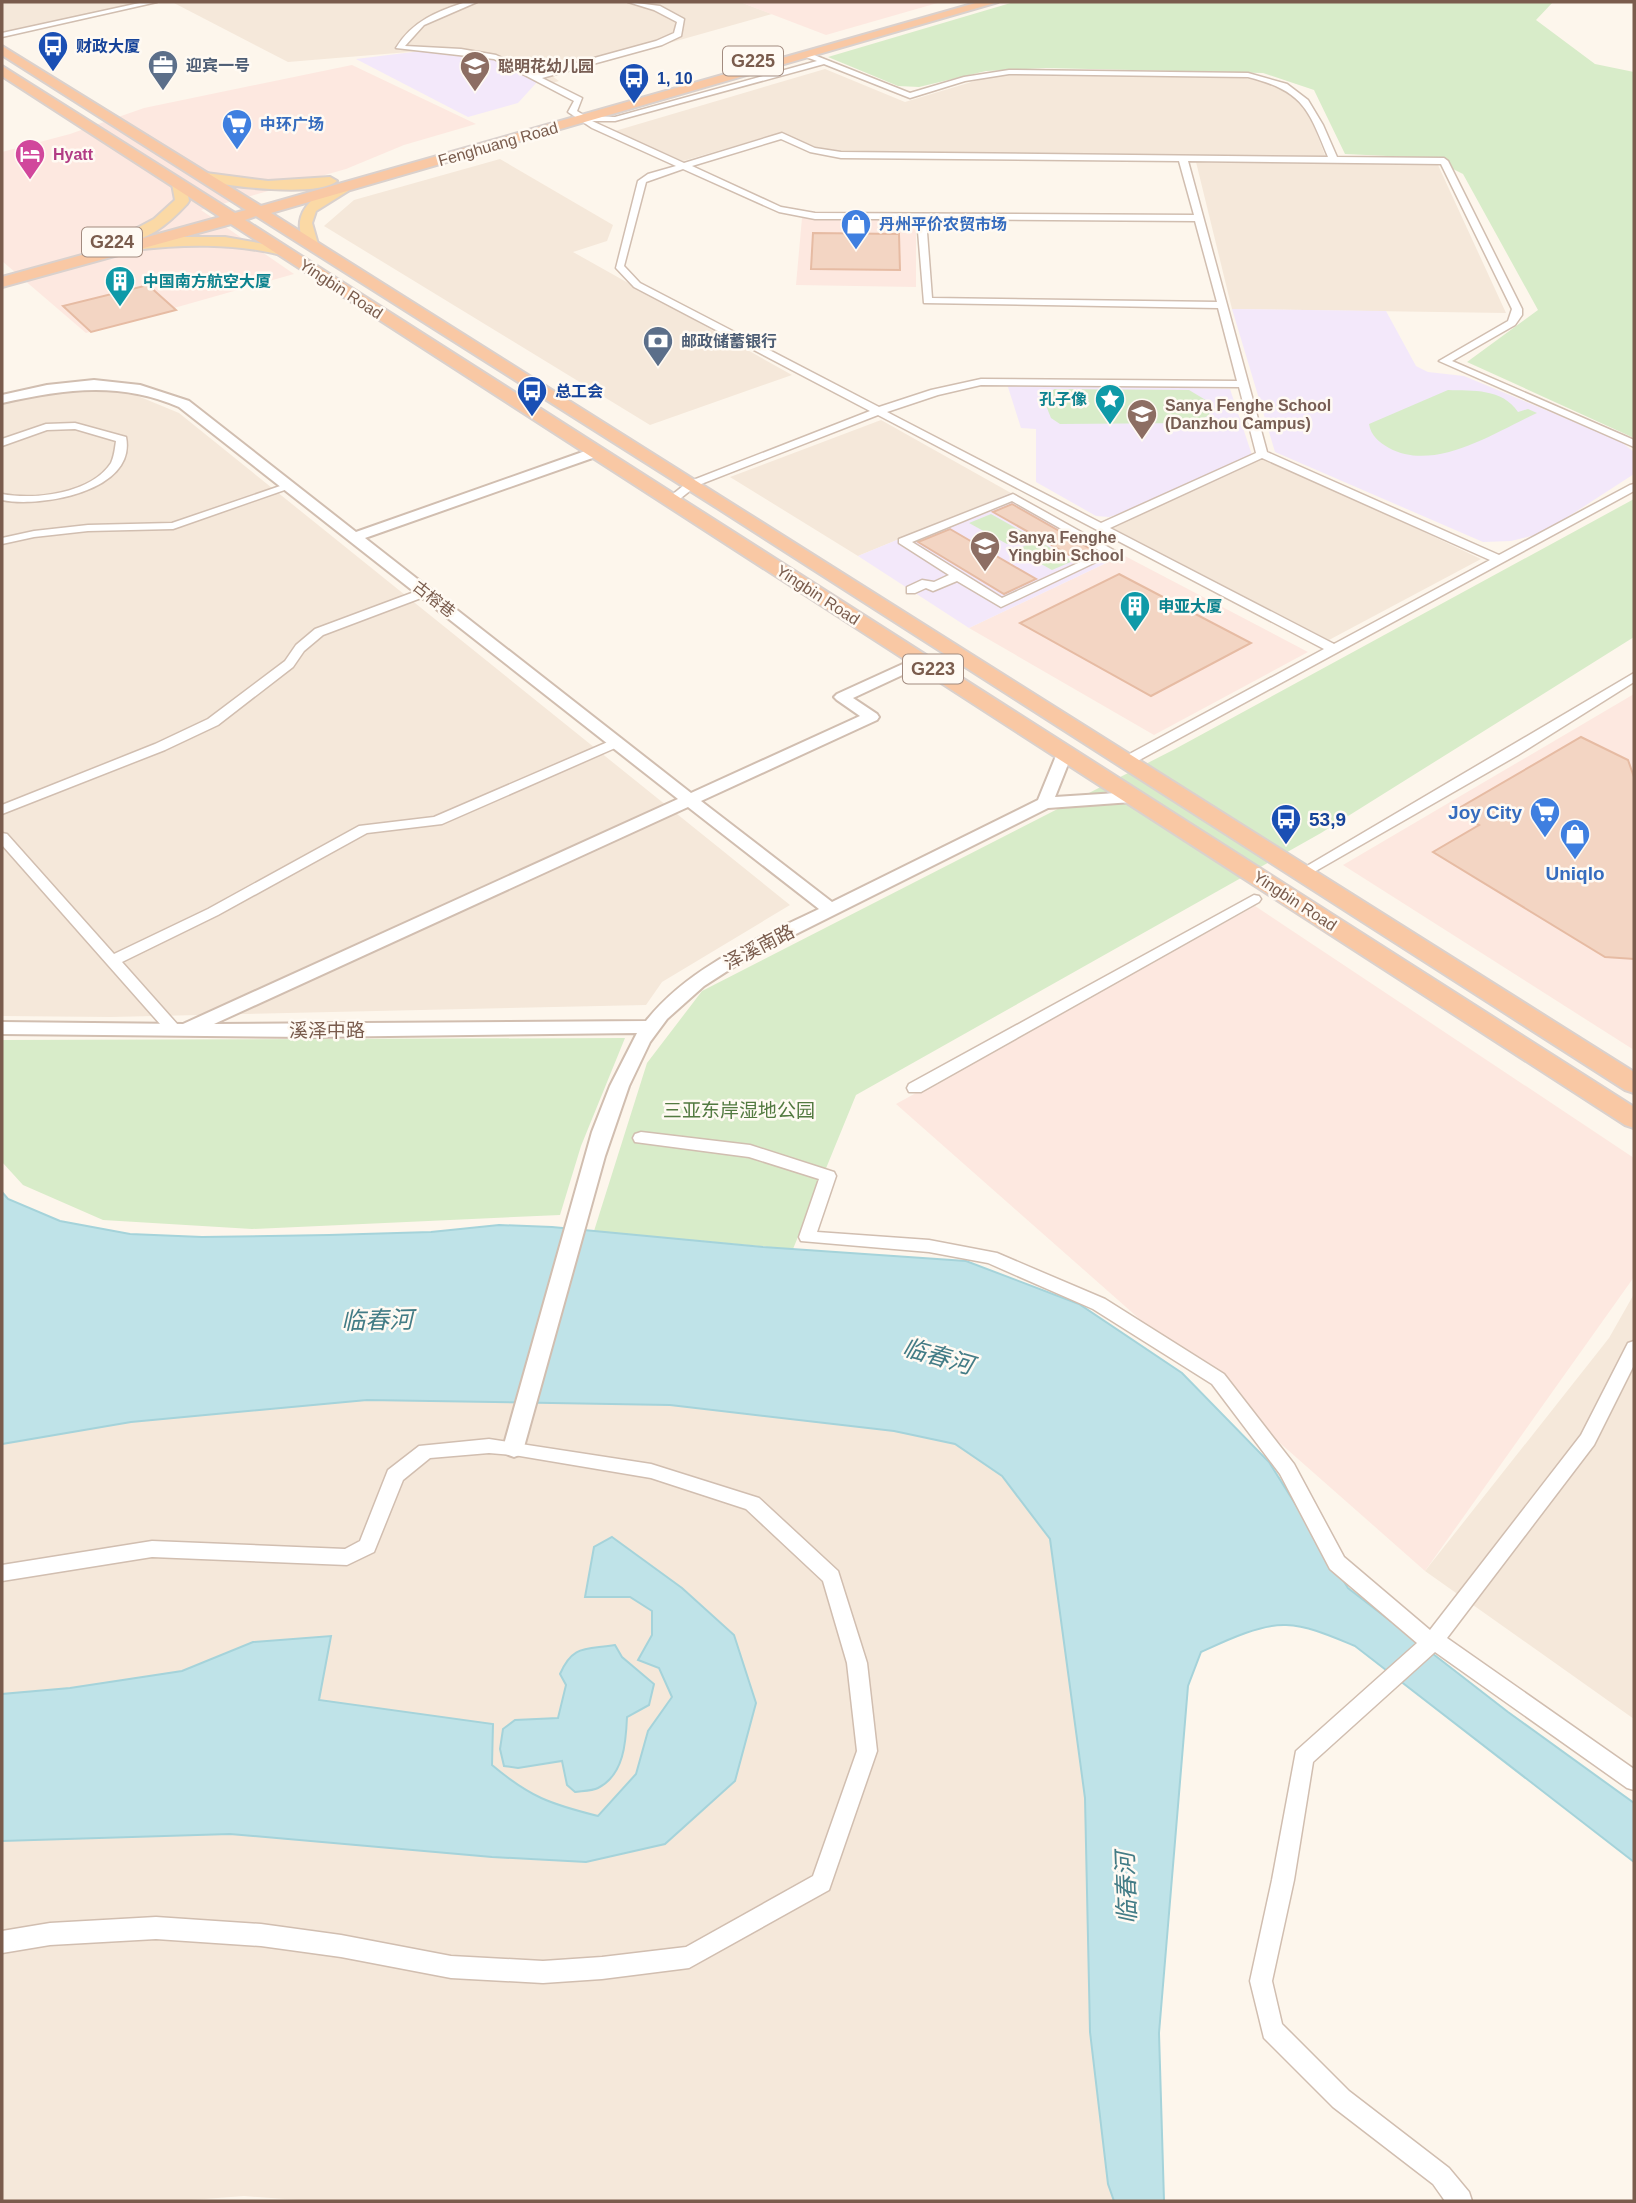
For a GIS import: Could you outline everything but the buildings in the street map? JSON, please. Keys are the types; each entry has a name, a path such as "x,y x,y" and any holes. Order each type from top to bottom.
{"highway":[{"name":"Fenghuang Road","path":"337,185 572,112 960,2"},
{"name":"Fenghuang Road","path":"2,271 130,241 587,118 992,2"},
{"name":"Yingbin Road","path":"2,50 721,502 1634,1083"},
{"name":"Yingbin Road","path":"2,70 1634,1119"},
{"name":"Fenghuang Road","path":"2,282 130,241"},
{"path":"624,468 645,468 653,460"},
{"path":"624,468 692,484"},
{"path":"691,513 721,502"}],"main road":[{"path":"206,177 231,184 337,185"},
{"path":"130,241 173,212 182,201 179,184"},
{"path":"311,244 303,227 305,214 337,185"},
{"path":"130,241 217,239 247,241 282,251"}],"street":[{"path":"2,35 153,2"},
{"path":"474,2 441,13 407,34 400,48 461,51 496,57 579,100 572,112 587,118 595,125 779,209 798,214 1198,218"},
{"path":"535,77 660,43 678,34 681,21 657,8 632,2"},
{"path":"809,55 910,96 964,79 1009,72 1234,75 1265,78 1290,88 1311,104 1333,159"},
{"path":"587,118 615,119 825,61"},
{"path":"1333,649 637,285 619,266 642,181 782,136 813,150 841,155 1444,160 1517,309 1517,315 1512,323 1444,361 1634,444"},
{"path":"1182,158 1262,454"},
{"path":"921,216 927,301 1222,306"},
{"path":"672,500 692,484 935,391 981,382 1243,384"},
{"name":"古榕巷","path":"2,399 33,391 86,385 123,386 164,394 184,404 831,910"},
{"path":"2,443 8,438 46,427 75,426 122,439 116,464 84,489 32,501 13,501 2,497"},
{"path":"355,537 596,452"},
{"path":"1102,527 1262,454 1500,560"},
{"path":"2,541 34,534 88,528 173,526 290,486"},
{"path":"1126,761 1634,487"},
{"path":"1015,497 1111,552 1001,603 942,566 903,541 1015,497"},
{"path":"942,566 916,577 933,587 958,576"},
{"path":"911,590 926,583"},
{"path":"2,810 160,747 213,722 289,664 300,648 319,632 425,592"},
{"path":"2,837 112,961 179,1029 872,717 842,697 921,661"},
{"path":"1302,873 1513,752 1634,677"},
{"path":"112,961 213,912 364,829 437,821 617,742"},
{"path":"1045,803 1064,754"},
{"name":"泽溪南路","path":"514,1448 583,1197 626,1073 641,1040 653,1027 699,979 740,955 1045,803 1132,797"},
{"path":"915,1088 1254,899"},
{"name":"溪泽中路","path":"2,1027 309,1031 653,1027"},
{"path":"641,1138 750,1151 828,1176 807,1237 929,1246 991,1258 1099,1304 1218,1379 1287,1469 1337,1563 1433,1642 1634,1781"},
{"path":"1460,2201 1441,2176 1341,2099 1272,2030 1261,1981 1283,1880 1303,1758 1433,1642 1588,1440 1634,1348"},
{"path":"2,1573 152,1549 347,1556 367,1546 395,1475 426,1451 489,1446 514,1448 650,1471 752,1503 831,1577 857,1663 867,1751 821,1883 688,1957 543,1972 451,1967 274,1937 156,1928 50,1934 2,1942"}],"shaded area":[{"path":"2,2 153,2 4,34"},
{"path":"740,2 772,14 552,76 559,81 546,85 494,58 421,51 288,62 174,3"},
{"path":"740,2 941,2 826,35"},
{"name":"聪明花幼儿园","path":"421,51 494,58 538,81 518,103 468,117 356,59"},
{"path":"352,65 476,124 404,145 346,169 201,210 294,274 86,333 2,261 2,152 70,134 144,108"},
{"path":"825,69 905,102 988,77 1016,74 1244,78 1262,81 1291,92 1305,103 1326,158 850,152 822,149 779,133 683,161 615,131"},
{"path":"500,159 613,225 607,241 573,252 792,375 650,425 324,226 354,200"},
{"path":"1196,162 1438,165 1506,313 1232,309"},
{"path":"802,218 916,220 916,287 796,285"},
{"path":"1232,309 1386,311 1416,366 1428,372 1464,376 1620,441 1634,452 1634,474 1543,533 1511,541 1483,542 1275,452"},
{"name":"Sanya Fenghe School (Danzhou Campus)","path":"1007,384 1230,389 1252,455 1122,513 1109,517 1096,516 1036,482 1036,429 1021,428"},
{"path":"83,389 133,394 179,413 790,905 662,982 646,1005 111,1017 2,1016 2,404 35,395"},
{"path":"881,420 1011,493 858,556 730,477"},
{"path":"1261,455 1481,559 1329,640 1109,526"},
{"name":"Sanya Fenghe Yingbin School","path":"1011,493 1123,555 969,628 858,556"},
{"path":"1123,555 1308,652 1154,735 969,628"},
{"path":"1634,694 1634,1050 1343,865"},
{"path":"1255,906 1634,1158 1634,1277 1425,1571 896,1104"},
{"path":"1634,1294 1634,1719 1425,1571 1609,1338"},
{"path":"367,1400 670,1405 894,1431 955,1444 1002,1476 1050,1539 1085,1798 1090,2032 1108,2184 1114,2201 312,2201 244,2196 178,2201 2,2201 2,1444 131,1422"}],"green space":[{"path":"1014,2 1553,2 1536,20 1595,64 1634,72 1634,438 1467,362 1538,310 1463,174 1431,158 1345,154 1314,90 1263,73 1046,68 986,71 919,87 898,86 828,57"},
{"path":"1054,389 1189,390 1209,402 1212,407 1209,415 1196,423 1060,424 1051,418 1045,403"},
{"path":"1448,390 1486,392 1504,399 1518,412 1528,409 1537,413 1464,447 1426,456 1389,448 1372,432 1369,424"},
{"name":"三亚东岸湿地公园","path":"1634,499 1634,637 1321,833 856,1095 793,1249 594,1231 647,1063 702,991 1175,749"},
{"path":"991,514 1028,535 1007,544 969,523"},
{"path":"1037,540 1073,561 1052,570 1016,550"},
{"path":"625,1038 581,1146 560,1215 252,1229 103,1220 23,1185 2,1162 2,1040"}],"water":[{"name":"临春河","path":"2,1192 8,1199 60,1221 130,1234 202,1237 329,1235 431,1232 499,1225 966,1261 1079,1304 1182,1373 1269,1462 1348,1588 1508,1712 1634,1803 1634,1862 1355,1646 1313,1630 1276,1625 1254,1630 1201,1652 1188,1686 1159,2033 1164,2201 1114,2201 1108,2184 1090,2032 1085,1798 1050,1539 1002,1476 955,1444 894,1431 670,1405 367,1400 131,1422 2,1444"},
{"path":"612,1537 682,1588 734,1635 756,1703 735,1781 665,1844 586,1862 492,1857 230,1834 2,1841 2,1694 70,1688 182,1671 253,1642 331,1636 319,1700 493,1724 492,1765 541,1798 598,1816 636,1774 648,1731 672,1697 659,1668 638,1660 652,1635 652,1611 630,1597 585,1597 594,1547"},
{"path":"615,1645 622,1657 654,1684 649,1705 627,1717 622,1757 607,1782 596,1789 575,1792 567,1785 562,1761 518,1768 504,1766 500,1749 503,1729 515,1720 558,1718 566,1685 560,1674 565,1664 575,1653 582,1650"}],"place":[{"name":"财政大厦","path":"53,73"},
{"name":"迎宾一号","path":"163,92"},
{"name":"聪明花幼儿园","path":"475,93"},
{"name":"1, 10","path":"634,105"},
{"name":"中环广场","path":"237,151"},
{"name":"Hyatt","path":"30,181"},
{"name":"丹州平价农贸市场","path":"856,251"},
{"name":"中国南方航空大厦","path":"120,308"},
{"name":"邮政储蓄银行","path":"658,368"},
{"name":"总工会","path":"532,418"},
{"name":"孔子像","path":"1110,426"},
{"name":"Sanya Fenghe School (Danzhou Campus)","path":"1142,441"},
{"name":"Sanya Fenghe Yingbin School","path":"985,573"},
{"name":"申亚大厦","path":"1135,633"},
{"name":"Joy City","path":"1545,839"},
{"name":"53,9","path":"1286,846"},
{"name":"Uniqlo","path":"1575,861"}]}
